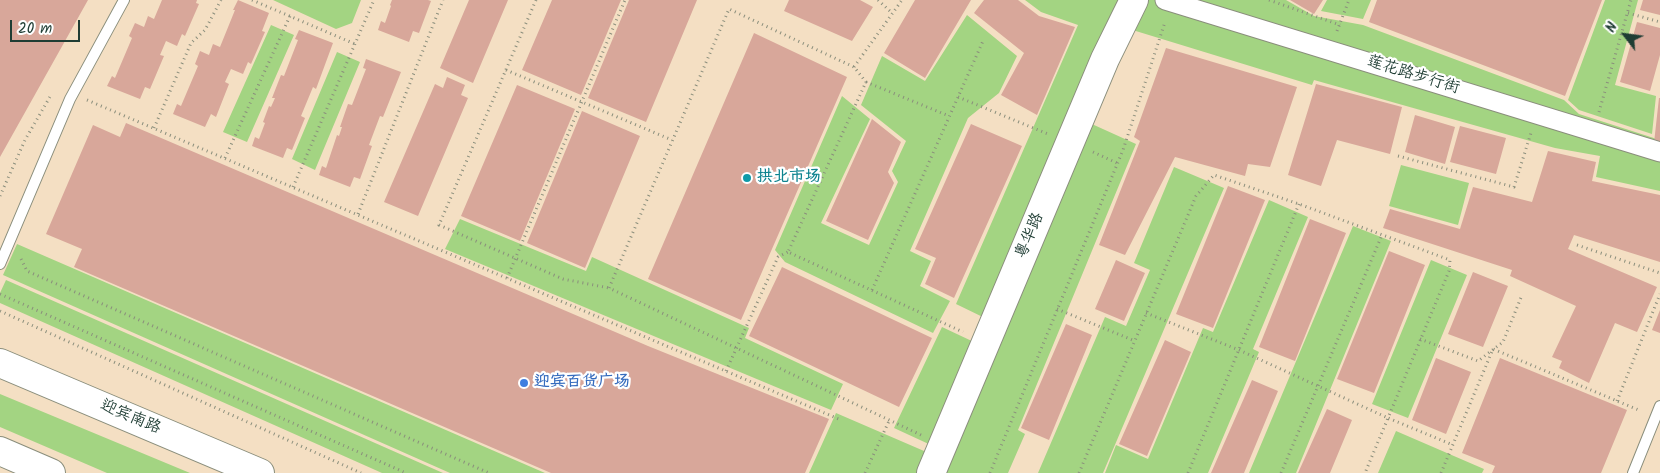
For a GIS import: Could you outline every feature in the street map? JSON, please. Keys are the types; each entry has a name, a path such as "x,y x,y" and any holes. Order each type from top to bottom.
{"main road":[{"name":"粤华路","path":"931,473 1105,59 1134,0"},
{"name":"迎宾南路","path":"0,363 260,473"},
{"path":"0,451 51,473"}],"street":[{"name":"莲花路步行街","path":"1169,1 1660,152"}],"lane":[{"path":"0,264 70,99 124,0"},
{"path":"1633,473 1660,406"}],"path":[{"path":"154,128 191,44 206,30 221,0"},
{"path":"252,0 355,44"},
{"path":"293,187 374,0"},
{"path":"358,214 443,0"},
{"path":"536,0 439,225 563,279 609,288 943,445"},
{"path":"507,278 624,0"},
{"path":"878,0 892,13"},
{"path":"854,67 902,0"},
{"path":"1268,0 1340,25"},
{"path":"1330,51 1349,0"},
{"path":"1594,132 1631,0"},
{"path":"990,473 1117,163 1169,1"},
{"path":"609,288 729,10 854,67 866,82 949,116"},
{"path":"1628,13 1660,22"},
{"path":"225,158 290,16"},
{"path":"872,290 983,41"},
{"path":"506,70 672,140"},
{"path":"726,371 778,257 788,252 866,82"},
{"path":"958,97 1117,163"},
{"path":"83,106 86,100 154,128 841,420"},
{"path":"1398,156 1514,187 1536,114"},
{"path":"1085,473 1079,472 1196,196 1214,175 1299,204 1450,260 1449,270 1365,473"},
{"path":"1188,473 1299,204"},
{"path":"1281,473 1382,235"},
{"path":"10,240 27,271 489,473"},
{"path":"1577,245 1660,273"},
{"path":"788,252 986,343"},
{"path":"0,294 406,473"},
{"path":"1617,401 1660,294"},
{"path":"1420,339 1478,361 1503,342 1522,295"},
{"path":"1058,309 1134,341"},
{"path":"0,310 361,473"},
{"path":"1146,313 1239,350 1318,387 1453,445"},
{"path":"1493,349 1656,416"},
{"path":"1441,473 1493,349"},
{"path":"865,473 889,421"}],"green space":[{"path":"273,0 361,0 352,23 336,29"},
{"path":"1025,0 1131,0 991,321 956,304 1078,25 1041,12"},
{"path":"1138,0 1286,0 1314,16 1363,25 1564,100 1579,114 1660,140 1660,191 1596,177 1600,156 1555,148 1314,80 1312,85 1126,28"},
{"path":"1327,0 1371,0 1363,19 1321,11"},
{"path":"1605,0 1638,0 1615,85 1656,96 1652,134 1579,110 1568,100"},
{"path":"967,15 1017,56 999,93 968,118 910,251 931,261 920,286 950,301 933,333 785,262 775,250 842,96 870,119 821,223 869,245 898,182 892,171 906,141 861,105 882,56 925,81"},
{"path":"271,25 294,35 247,142 223,132"},
{"path":"337,52 360,62 315,170 292,159"},
{"path":"1083,120 1136,144 1018,430 1025,434 1008,473 935,473"},
{"path":"1401,165 1469,183 1458,225 1389,206"},
{"path":"1174,167 1224,188 1103,473 1038,473 1105,317 1126,326 1150,270 1134,263"},
{"path":"1269,200 1308,217 1253,349 1259,352 1208,473 1105,473 1116,445 1148,459 1203,328 1213,332"},
{"path":"460,219 586,271 592,257 749,328 745,338 843,384 831,410 445,249"},
{"path":"1353,226 1391,241 1296,473 1249,473"},
{"path":"17,244 545,473 450,473 3,275"},
{"path":"1431,260 1467,275 1408,418 1372,404"},
{"path":"6,280 443,473 382,473 0,303 0,293"},
{"path":"942,327 976,343 933,446 894,428"},
{"path":"0,394 190,473 107,473 0,427"},
{"path":"836,413 931,454 922,473 809,473"},
{"path":"1396,431 1484,469 1482,473 1378,473"}],"building":[{"path":"0,0 88,0 0,157"},
{"path":"162,0 197,0 196,3 199,4 185,36 182,34 177,46 166,41 160,55 164,56 150,89 145,87 140,99 107,86 112,76 115,78 132,38 129,36 135,23 144,27 148,16 154,19"},
{"path":"238,0 269,13 262,31 265,32 251,64 248,62 243,74 231,69 225,82 229,84 216,117 211,114 205,127 173,114 177,104 181,106 198,66 195,64 200,51 209,55 213,44 220,47"},
{"path":"392,0 431,1 419,33 413,31 409,42 378,30 381,21 385,23"},
{"path":"469,0 508,0 473,83 440,68"},
{"path":"552,0 621,0 581,95 522,70"},
{"path":"629,0 697,0 646,122 588,98"},
{"path":"789,0 860,0 873,7 852,41 784,11"},
{"path":"915,0 971,0 925,78 884,53"},
{"path":"984,0 1018,0 1039,16 1075,27 1037,115 1001,95 1024,53 974,13"},
{"path":"1290,0 1323,0 1314,14"},
{"path":"1377,0 1602,0 1565,96 1369,22"},
{"path":"1643,0 1660,0 1660,15 1640,10"},
{"path":"1637,22 1660,28 1660,55 1650,91 1620,82"},
{"path":"299,30 333,43 316,89 313,87 301,116 305,118 292,150 287,148 283,158 252,146 255,137 259,139 269,106 271,107 275,98 272,98 281,75 284,76 298,40 295,39"},
{"name":"拱北市场","path":"754,33 847,77 741,320 648,279"},
{"path":"1166,48 1297,87 1270,167 1248,164 1245,176 1175,157 1125,255 1099,245 1140,141 1134,137"},
{"path":"366,59 401,72 383,117 380,116 369,145 372,146 360,179 354,177 350,187 319,175 322,166 326,168 337,135 339,136 348,104 352,105 366,69 363,68"},
{"path":"447,77 465,85 461,95 468,98 418,216 384,202 435,84 443,88"},
{"path":"1316,84 1402,107 1390,154 1337,140 1321,186 1288,175"},
{"path":"517,85 575,109 520,241 461,216"},
{"path":"1660,98 1660,144 1654,143"},
{"path":"582,111 640,136 585,268 527,243"},
{"path":"1415,115 1455,127 1445,164 1405,152"},
{"path":"872,119 901,142 888,172 894,183 868,240 826,221"},
{"path":"126,123 648,346 829,419 805,473 551,473 74,267 82,249 46,234 93,125 120,137"},
{"path":"971,124 1022,146 954,298 925,284 936,258 915,249"},
{"path":"1460,126 1506,138 1496,174 1450,162"},
{"path":"1548,151 1596,162 1592,181 1660,195 1660,262 1574,235 1568,249 1657,287 1637,332 1615,323 1589,383 1559,368 1562,361 1552,357 1576,306 1510,276 1512,270 1383,228 1390,209 1460,229 1473,187 1532,202"},
{"path":"1228,186 1265,200 1213,328 1176,314"},
{"path":"1310,219 1346,233 1295,361 1259,347"},
{"path":"1389,251 1425,265 1374,393 1337,379"},
{"path":"1116,260 1145,273 1124,321 1095,309"},
{"path":"782,267 932,338 899,407 749,336"},
{"path":"1473,272 1508,286 1483,347 1448,334"},
{"path":"1660,310 1660,333 1652,330"},
{"path":"1066,324 1092,335 1049,440 1021,428"},
{"path":"1165,340 1191,352 1147,456 1119,444"},
{"path":"1436,358 1471,372 1446,434 1412,420"},
{"path":"1500,358 1627,410 1601,473 1492,473 1495,466 1462,453"},
{"path":"1252,380 1278,391 1244,473 1211,473"},
{"path":"1327,409 1352,420 1330,473 1298,473"}],"place":[{"name":"拱北市场","path":"747,178"},
{"name":"迎宾百货广场","path":"524,383"}]}
